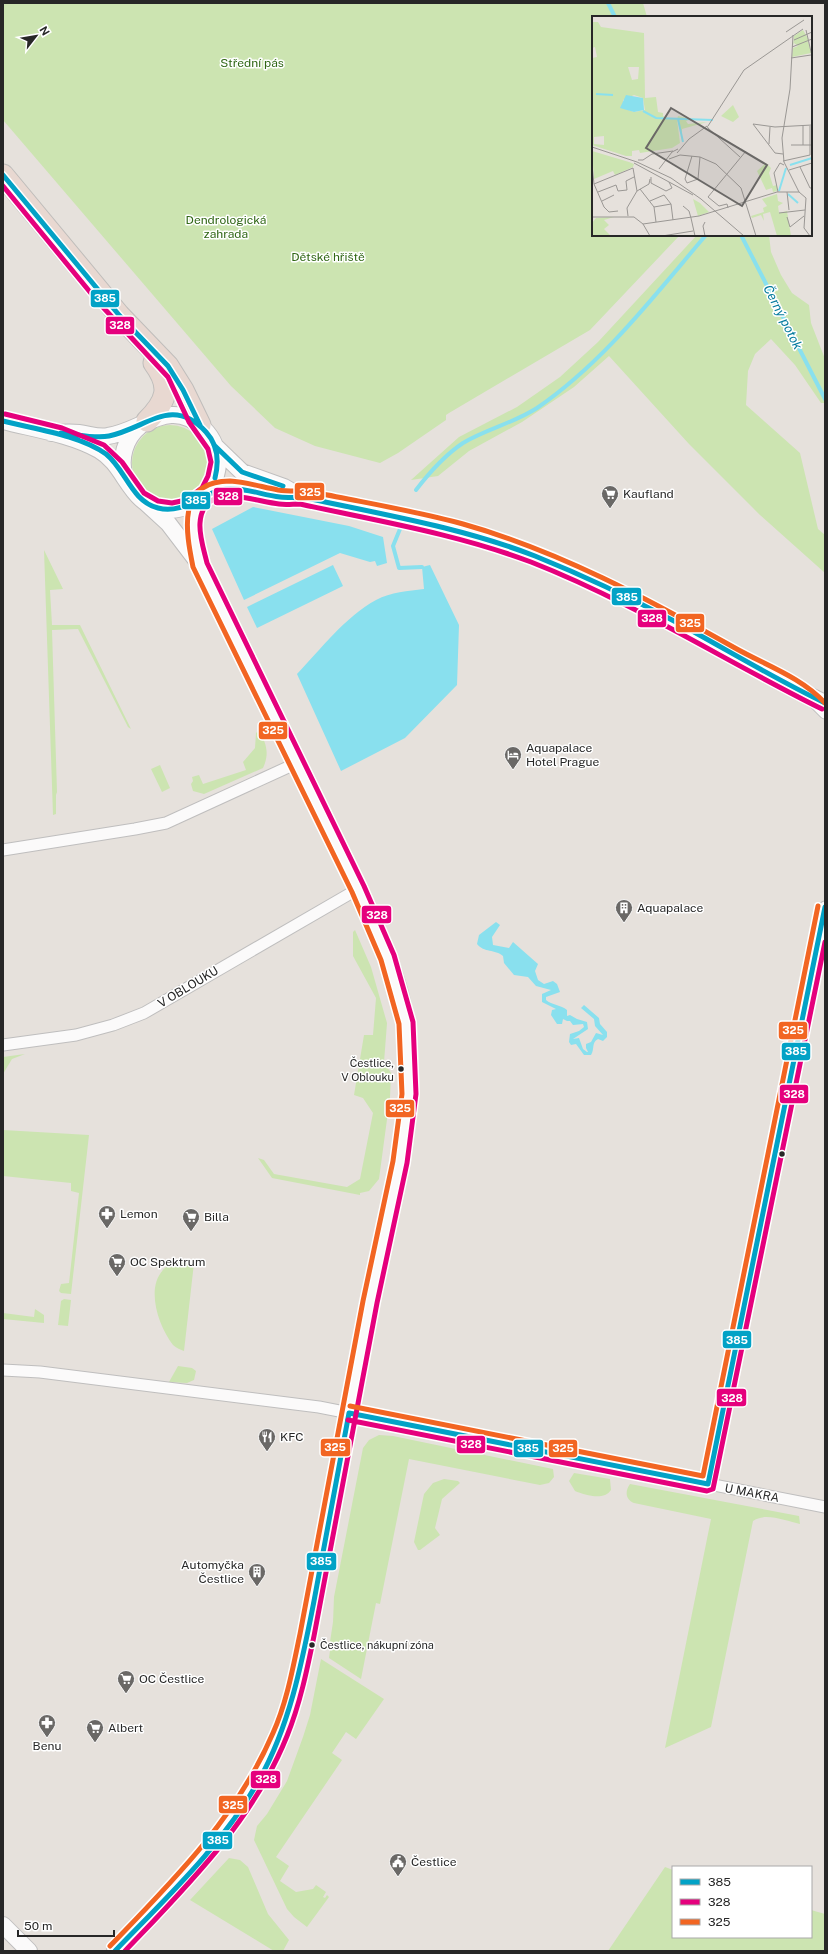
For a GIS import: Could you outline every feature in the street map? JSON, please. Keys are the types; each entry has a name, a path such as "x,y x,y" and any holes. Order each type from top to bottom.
{"highway":[{"path":"3,175 119,315 174,374 200,425"},
{"path":"119,315 165,380 165,393 163,399 156,412 145,422"}],"street":[{"path":"51,433 108,436 128,430 159,416 173,415 187,418 200,425 210,436 218,458 217,470 213,483 203,497 194,517 193,526 200,565"},
{"path":"3,421 51,433 102,452 116,464 134,493 168,523 200,565 358,889 388,958 401,999 406,1023 410,1094 395,1189 370,1302 296,1688 280,1735 259,1779 230,1825 209,1852 115,1951"},
{"path":"127,481 123,467 124,453 129,438 145,422"},
{"path":"214,445 242,472 284,487 301,497"},
{"path":"145,502 159,508 172,510 185,507 218,490 235,489 281,498 301,497 460,531 534,556 641,604 800,692 825,703"},
{"path":"800,692 825,714"},
{"path":"3,850 166,823 297,763"},
{"name":"V OBLOUKU","path":"3,1045 76,1035 112,1026 144,1013 358,889"},
{"path":"708,1484 825,907"},
{"name":"U MAKRA","path":"3,1370 40,1372 318,1406 825,1507"},
{"path":"3,1925 29,1951"}],"green space":[{"name":"Dendrologická zahrada","path":"3,3 643,3 647,16 592,16 592,236 679,236 590,330 449,413 446,415 446,420 398,453 380,463 315,446 275,428 231,386 3,120"},
{"path":"696,236 769,236 771,252 781,275 792,293 809,305 811,323 825,359 825,403 821,403 795,365 771,339 755,354 748,371 746,405 800,453 818,529 825,535 825,573 760,515 689,444 609,356 574,387 522,422 469,451 438,476 411,480 459,437 517,407 560,377 598,342"},
{"path":"170,425 184,428 197,436 205,449 208,463 205,477 197,490 184,498 170,501 156,498 143,490 135,477 132,463 135,449 143,436 156,428"},
{"path":"44,550 63,589 50,590 52,625 80,625 131,729 128,727 78,629 52,630 57,792 56,814 53,815"},
{"path":"259,730 264,739 267,753 263,768 204,794 193,791 191,784 193,781 192,777 199,775 203,784 246,770 243,762 255,748 256,733"},
{"path":"160,765 170,788 162,792 151,769"},
{"path":"355,930 371,967 387,1023 384,1062 391,1073 390,1097 379,1179 369,1191 360,1193 360,1195 272,1178 258,1158 264,1160 274,1174 347,1187 360,1179 373,1113 363,1098 354,1095 364,1035 373,1035 376,998 353,956 353,932"},
{"path":"25,1054 12,1059 3,1074 3,1057"},
{"path":"3,1130 89,1135 71,1294 61,1293 59,1291 61,1284 69,1283 79,1193 71,1191 71,1183 3,1176"},
{"path":"180,1261 194,1263 184,1351 173,1345 166,1335 157,1311 155,1298 155,1285 160,1275 167,1266"},
{"path":"64,1299 71,1300 68,1326 58,1325 61,1301"},
{"path":"35,1309 44,1315 44,1323 3,1319 3,1313 34,1317"},
{"path":"178,1366 192,1368 196,1371 194,1380 187,1383 169,1382"},
{"path":"379,1435 393,1436 553,1469 554,1477 549,1483 540,1485 409,1459 380,1604 376,1603 361,1679 329,1658 330,1642 333,1622 334,1597 363,1448 369,1440"},
{"path":"574,1473 610,1479 611,1490 604,1495 599,1496 575,1491 569,1481"},
{"path":"444,1479 458,1481 460,1483 442,1499 435,1528 440,1535 418,1550 414,1542 424,1494 433,1483"},
{"path":"630,1484 799,1516 800,1524 769,1517 758,1518 753,1521 711,1727 665,1748 711,1519 634,1503 627,1497 627,1489"},
{"path":"321,1659 384,1699 356,1739 346,1732 332,1753 342,1760 276,1857 289,1866 280,1881 296,1892 313,1889 316,1885 326,1892 323,1897 325,1898 327,1895 329,1897 307,1927 294,1917 287,1909 254,1840 257,1826 267,1814 287,1781 310,1715"},
{"path":"229,1858 240,1860 248,1867 268,1914 289,1940 283,1951 274,1951 190,1900"},
{"path":"665,1867 672,1870 672,1938 812,1938 812,1910 825,1914 825,1951 608,1951"}],"water":[{"path":"253,507 349,526 383,537 387,563 377,566 375,561 370,562 340,553 244,600 212,529"},
{"path":"333,565 343,586 257,628 247,607"},
{"path":"430,565 459,625 457,685 405,738 341,771 297,674 344,624 365,607 388,595 424,589 422,567"},
{"path":"496,922 500,925 492,937 493,945 509,948 513,942 538,964 535,971 538,980 544,984 553,981 557,984 560,992 546,997 546,1000 567,1010 567,1016 570,1015 587,1022 588,1029 573,1039 579,1038 583,1049 587,1052 586,1044 591,1042 596,1033 603,1035 595,1026 594,1019 581,1008 584,1005 599,1018 600,1024 607,1032 607,1037 603,1041 598,1039 596,1041 591,1055 584,1055 576,1044 571,1045 569,1042 570,1034 579,1031 584,1027 583,1024 573,1025 570,1021 563,1019 562,1024 557,1024 551,1015 552,1010 556,1009 542,1002 542,994 551,990 536,986 528,977 514,975 504,963 503,956 497,952 483,949 477,944 479,935"}],"waterway":[{"name":"Černý potok","path":"608,3 614,16"},
{"path":"416,490 426,477 450,453 463,443 519,418 537,408 584,370 627,327 705,236"},
{"name":"Černý potok","path":"742,236 825,399"},
{"path":"400,529 393,546 399,568 422,567"}],"transit line":[{"name":"385","path":"3,175 119,315 168,366 183,390 200,425"},
{"name":"328","path":"3,186 99,303 168,377 189,422 208,449 211,462 208,476 202,488 186,500 172,503 158,501 144,493 122,462 104,445 62,428 5,414"},
{"name":"385","path":"61,433 103,437 123,432 159,417 170,415 182,416 194,421 206,432 213,442 217,460 215,478"},
{"name":"385","path":"3,421 70,437 95,447 106,454 113,461 141,499 158,508 167,509 185,506 217,491 226,489 240,489 280,497 311,499 396,517 452,530 508,546 570,571 640,603 825,703"},
{"name":"385","path":"214,445 242,472 283,486"},
{"name":"325","path":"110,1946 202,1847 241,1793 258,1764 278,1721 289,1684 300,1634 363,1301 393,1161 402,1094 399,1024 381,960 352,892 193,567 187,524 193,499 200,490 213,483 230,481 248,483 278,490 313,492 391,507 445,519 499,535 568,562 636,594 782,672 805,686 825,703"},
{"name":"328","path":"125,1951 195,1877 237,1824 273,1767 292,1724 303,1687 314,1636 377,1303 407,1163 416,1094 413,1022 394,955 364,886 207,563 200,533 200,523 203,510 210,501 219,497 230,496 279,504 300,504 417,529 503,552 531,562 606,595 822,709"},
{"name":"325","path":"350,1406 703,1476 818,906"},
{"name":"385","path":"708,1484 825,907"},
{"name":"328","path":"348,1420 707,1491 713,1489 825,942"},
{"name":"385","path":"349,1413 708,1484"},
{"name":"385","path":"115,1951 193,1870 211,1849 245,1804 270,1759 294,1693 305,1647 349,1413"}],"place":[{"name":"Kaufland","path":"610,509"},
{"name":"Aquapalace Hotel Prague","path":"513,770"},
{"name":"Aquapalace","path":"624,923"},
{"name":"Čestlice, V Oblouku","path":"401,1069"},
{"name":"Lemon","path":"107,1229"},
{"name":"Billa","path":"191,1232"},
{"name":"OC Spektrum","path":"117,1277"},
{"name":"KFC","path":"267,1452"},
{"name":"Automyčka Čestlice","path":"257,1587"},
{"name":"Čestlice, nákupní zóna","path":"312,1645"},
{"name":"OC Čestlice","path":"126,1694"},
{"name":"Benu","path":"47,1738"},
{"name":"Albert","path":"95,1743"},
{"name":"Čestlice","path":"398,1877"}],"park label":[{"name":"Střední pás","path":"252,63"},
{"name":"Dětské hřiště","path":"328,257"}]}
